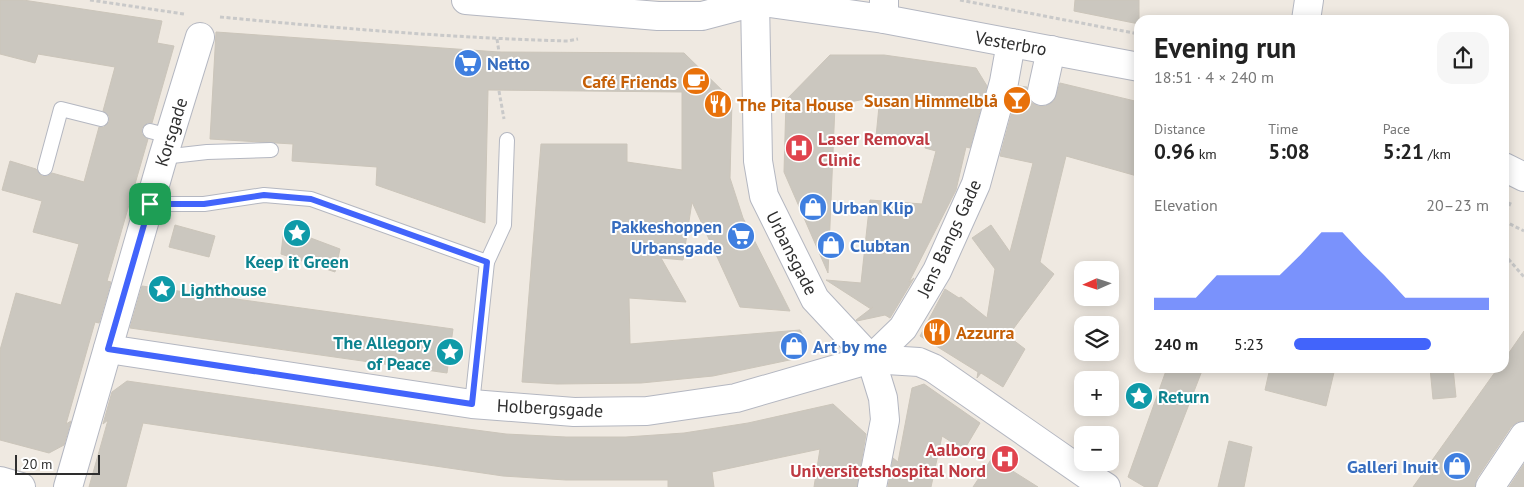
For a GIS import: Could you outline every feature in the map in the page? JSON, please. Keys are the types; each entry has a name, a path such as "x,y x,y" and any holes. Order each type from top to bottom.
{"street":[{"name":"Vesterbro","path":"466,0 658,16 702,16 753,1 836,11 884,10 1011,43 1134,66"},
{"name":"Vesterbro","path":"501,2 542,0"},
{"path":"1307,15 1309,0"},
{"name":"Urbansgade","path":"753,1 758,161 764,196 815,299 871,359"},
{"name":"Korsgade","path":"68,487 150,204 160,141 200,23"},
{"name":"Jens Bangs Gade","path":"871,359 903,328 936,271 976,184 1004,82 1011,43"},
{"path":"1042,91 1051,50"},
{"name":"Holbergsgade","path":"108,349 472,404 574,412 647,411 736,398 871,359"},
{"path":"872,487 885,420 883,398 871,359 919,362 933,368 1106,487"},
{"path":"1490,487 1524,436"},
{"path":"0,481 21,487"}],"lane":[{"path":"45,168 61,109 101,119"},
{"path":"472,404 487,262 504,225 507,140"},
{"path":"160,141 207,152 271,150"},
{"path":"150,204 204,204 264,195 311,199 487,262"}],"path":[{"path":"90,0 160,12 200,23 497,39 568,41 582,39"},
{"path":"960,0 1134,33"},
{"path":"497,39 499,52"},
{"path":"499,90 507,140"},
{"path":"1509,203 1516,180"},
{"path":"1509,222 1524,231"},
{"path":"1509,260 1524,277"}],"building":[{"path":"0,0 23,0 162,21 157,43 174,46 152,123 147,123 142,128 142,134 148,139 107,281 111,282 99,323 95,322 66,424 71,421 64,445 49,453 0,440 0,350 16,293 61,305 79,244 33,232 42,201 2,190 10,161 36,169 42,176 48,176 52,173 84,182 99,127 104,127 109,122 109,116 103,111 115,67 38,54 35,63 0,54"},
{"path":"1075,0 1139,0 1139,15 1134,15 1134,23 1074,11"},
{"path":"216,32 499,52 684,53 732,100 730,178 743,218 790,311 740,307 692,202 683,260 661,258 686,302 629,298 630,344 800,330 807,342 799,358 713,376 641,383 557,384 522,382 541,144 627,144 627,162 682,170 682,92 488,90 485,223 376,185 377,167 292,161 293,144 210,139"},
{"path":"830,55 884,55 976,68 987,86 970,148 966,147 956,190 909,282 914,278 890,318 885,315 857,321 871,309 826,280 861,283 870,200 922,204 936,151 925,148 926,143 876,137 880,96 835,105 828,273 784,172 786,100"},
{"path":"1060,83 1134,101 1134,175 1066,156 1040,262 1054,274 1008,336 1025,349 1003,387 981,373 977,378 978,372 920,336 945,289 959,298 961,297 987,318 995,269 972,238 991,225 1010,252 1033,163 1000,156 1019,86 1027,87 1027,96 1032,103 1038,106 1046,106 1054,101"},
{"path":"175,225 215,236 209,257 169,247"},
{"path":"284,228 340,249 335,272 281,254"},
{"path":"142,286 453,329 447,373 130,328"},
{"path":"1524,331 1524,421 1517,422 1511,427 1477,478 1475,487 1413,487 1494,373 1509,373 1509,353"},
{"path":"1165,373 1201,373 1157,487 1145,487 1128,477"},
{"path":"1269,373 1334,373 1326,406 1265,390"},
{"path":"1430,373 1454,373 1456,397 1433,399"},
{"path":"127,381 506,434 566,437 626,437 684,433 748,423 833,404 866,434 857,487 814,487 820,449 712,472 714,487 668,487 668,480 566,480 503,476 143,423 126,487 89,487 108,420 103,424 112,392"},
{"path":"924,384 980,423 964,450 942,436 931,487 888,487 893,458 898,462 912,388"},
{"path":"1229,441 1252,447 1244,487 1218,487"},
{"path":"992,458 1038,487 973,487"},
{"path":"1524,464 1524,487 1509,487"}],"place":[{"name":"Netto","path":"468,63"},
{"name":"Café Friends","path":"696,81"},
{"name":"Susan Himmelblå","path":"1017,100"},
{"name":"The Pita House","path":"718,104"},
{"name":"Laser Removal Clinic","path":"799,148"},
{"name":"Urban Klip","path":"813,207"},
{"name":"Keep it Green","path":"297,233"},
{"name":"Pakkeshoppen Urbansgade","path":"741,236"},
{"name":"Clubtan","path":"831,245"},
{"name":"Lighthouse","path":"162,289"},
{"name":"Azzurra","path":"937,332"},
{"name":"Art by me","path":"794,346"},
{"name":"The Allegory of Peace","path":"450,352"},
{"name":"Return","path":"1139,396"},
{"name":"Aalborg Universitetshospital Nord","path":"1005,459"},
{"name":"Galleri Inuit","path":"1457,466"}],"route":[{"path":"264,195 311,199 487,262 472,404 108,349 150,204 204,204 264,195"}]}
